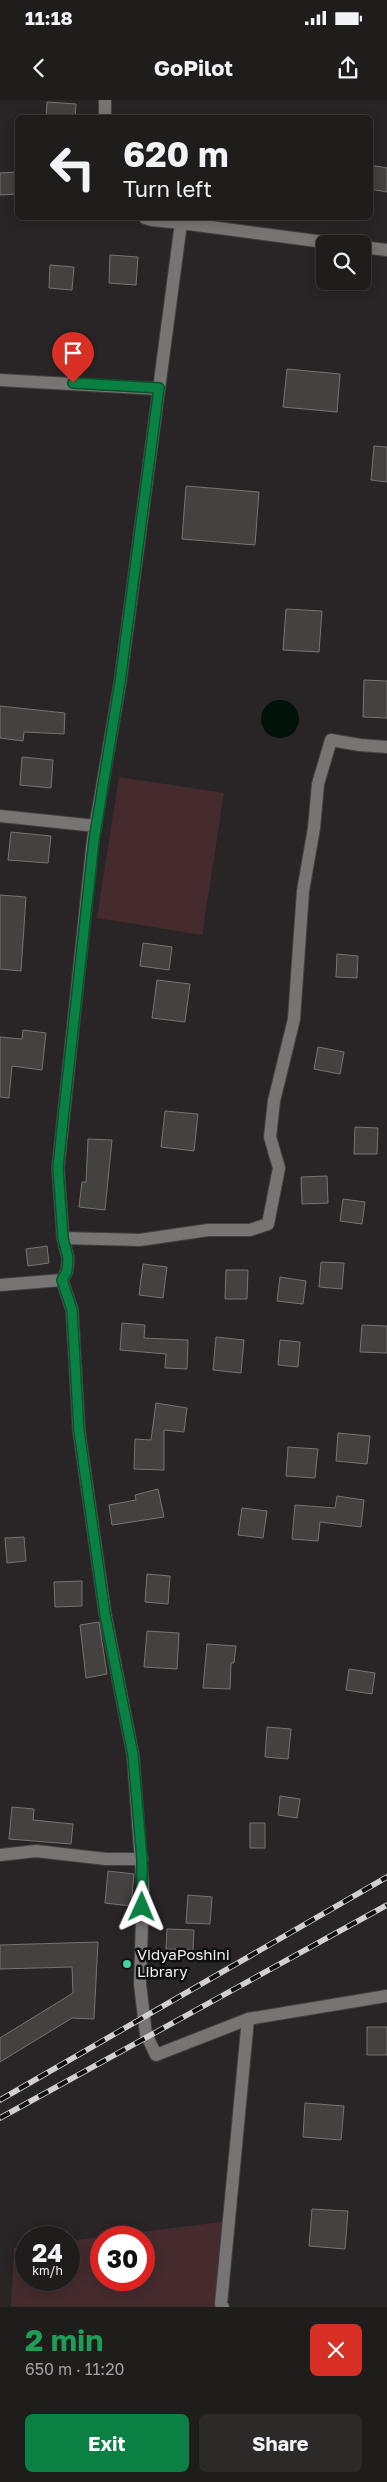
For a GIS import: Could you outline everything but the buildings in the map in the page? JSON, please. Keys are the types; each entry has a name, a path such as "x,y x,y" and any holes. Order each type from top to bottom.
{"street":[{"path":"105,115 106,100"},
{"path":"152,220 316,241"},
{"path":"181,223 120,682 96,826 58,1168 63,1238 68,1258 67,1271 62,1280 72,1310 79,1431 105,1614 133,1755 142,1859 140,1984 146,2034 156,2055 248,2019 387,1996"},
{"path":"371,248 387,250"},
{"path":"0,380 159,388"},
{"path":"63,1238 140,1240 208,1230 250,1230 268,1224 279,1168 270,1137 274,1101 294,1019 303,891 314,828 318,784 331,740 387,747"},
{"path":"0,816 96,826"},
{"path":"0,1285 62,1280"},
{"path":"0,1855 36,1851 106,1859 142,1859"},
{"path":"223,2307 221,2304 248,2019"}],"shaded area":[{"path":"280,700 287,701 293,706 298,712 298,726 293,732 287,737 280,738 273,737 267,732 262,726 261,719 262,712 267,706 273,701"},
{"path":"119,777 224,793 202,935 97,918"},
{"path":"229,2221 216,2307 11,2307 14,2248 15,2291 80,2291 80,2240 90,2238 90,2291 155,2291 155,2230"}],"railway":[{"path":"0,2100 387,1877"},
{"path":"0,2118 387,1905"}],"place":[{"name":"VidyaPoshini Library","path":"127,1964"}],"route":[{"path":"73,383 159,388 120,682 94,840 58,1168 63,1238 68,1258 67,1271 62,1280 72,1310 79,1431 105,1614 133,1755 142,1859 142,1907"}]}
